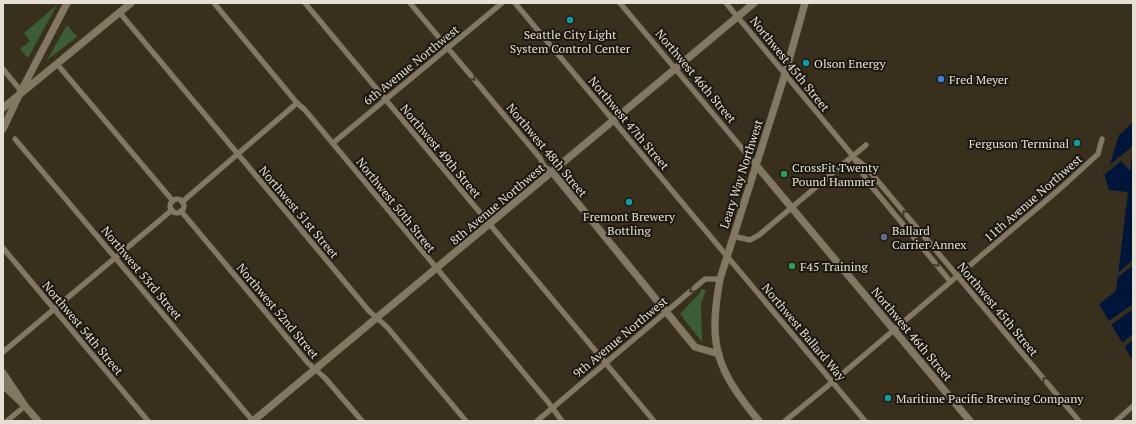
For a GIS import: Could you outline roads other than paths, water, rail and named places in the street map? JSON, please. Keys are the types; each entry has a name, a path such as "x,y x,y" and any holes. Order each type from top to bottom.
{"main road":[{"path":"4,126 67,3"},
{"path":"3,108 131,3"},
{"name":"8th Avenue Northwest","path":"253,421 553,173 675,68 754,3"},
{"name":"Leary Way Northwest","path":"759,421 728,379 719,354 714,320 720,279 806,3"},
{"path":"30,74 34,76 47,72"},
{"name":"Northwest 46th Street","path":"756,165 970,421"},
{"name":"Northwest 48th Street","path":"553,173 695,347 719,354"},
{"path":"3,373 25,406"},
{"path":"3,385 38,421"}],"street":[{"name":"Northwest 50th Street","path":"214,3 297,103 304,108 562,421"},
{"name":"Northwest 49th Street","path":"305,3 654,421"},
{"name":"Northwest 48th Street","path":"410,3 540,158 542,164 553,173"},
{"name":"6th Avenue Northwest","path":"333,143 502,3"},
{"name":"Northwest 47th Street","path":"515,3 727,257"},
{"name":"Northwest 46th Street","path":"620,3 756,165"},
{"name":"Northwest 45th Street","path":"726,3 853,156 866,167 1079,421"},
{"name":"Northwest 51st Street","path":"120,13 237,154 387,327 466,421"},
{"path":"57,64 172,201"},
{"path":"3,69 20,93"},
{"path":"182,202 297,103"},
{"name":"Northwest 53rd Street","path":"16,139 253,421"},
{"name":"11th Avenue Northwest","path":"785,421 833,383 1098,154 1102,139"},
{"path":"733,236 747,240 753,239 866,145"},
{"name":"Northwest 45th Street","path":"853,156 867,181 950,281"},
{"path":"172,201 178,199 182,202"},
{"path":"172,201 170,206 172,210"},
{"path":"172,210 176,212 181,211 183,207 182,202"},
{"path":"3,352 115,256 172,210"},
{"name":"Northwest 52nd Street","path":"181,211 308,363 325,378 362,421"},
{"name":"Northwest 54th Street","path":"3,248 148,421"},
{"name":"Northwest Ballard Way","path":"727,257 865,421"},
{"name":"9th Avenue Northwest","path":"537,421 705,279 720,279"},
{"path":"6,421 25,406"},
{"path":"1116,421 1133,406"}],"water":[{"path":"1133,122 1133,361 1099,304 1116,291 1128,192 1109,190 1103,170 1110,164 1119,135"}],"place":[{"name":"Seattle City Light System Control Center","path":"570,20"},
{"name":"Olson Energy","path":"806,63"},
{"name":"Fred Meyer","path":"941,79"},
{"name":"Ferguson Terminal","path":"1077,143"},
{"name":"CrossFit Twenty Pound Hammer","path":"784,174"},
{"name":"Fremont Brewery Bottling","path":"629,202"},
{"name":"Ballard Carrier Annex","path":"884,237"},
{"name":"F45 Training","path":"792,266"},
{"name":"Maritime Pacific Brewing Company","path":"888,398"}]}
